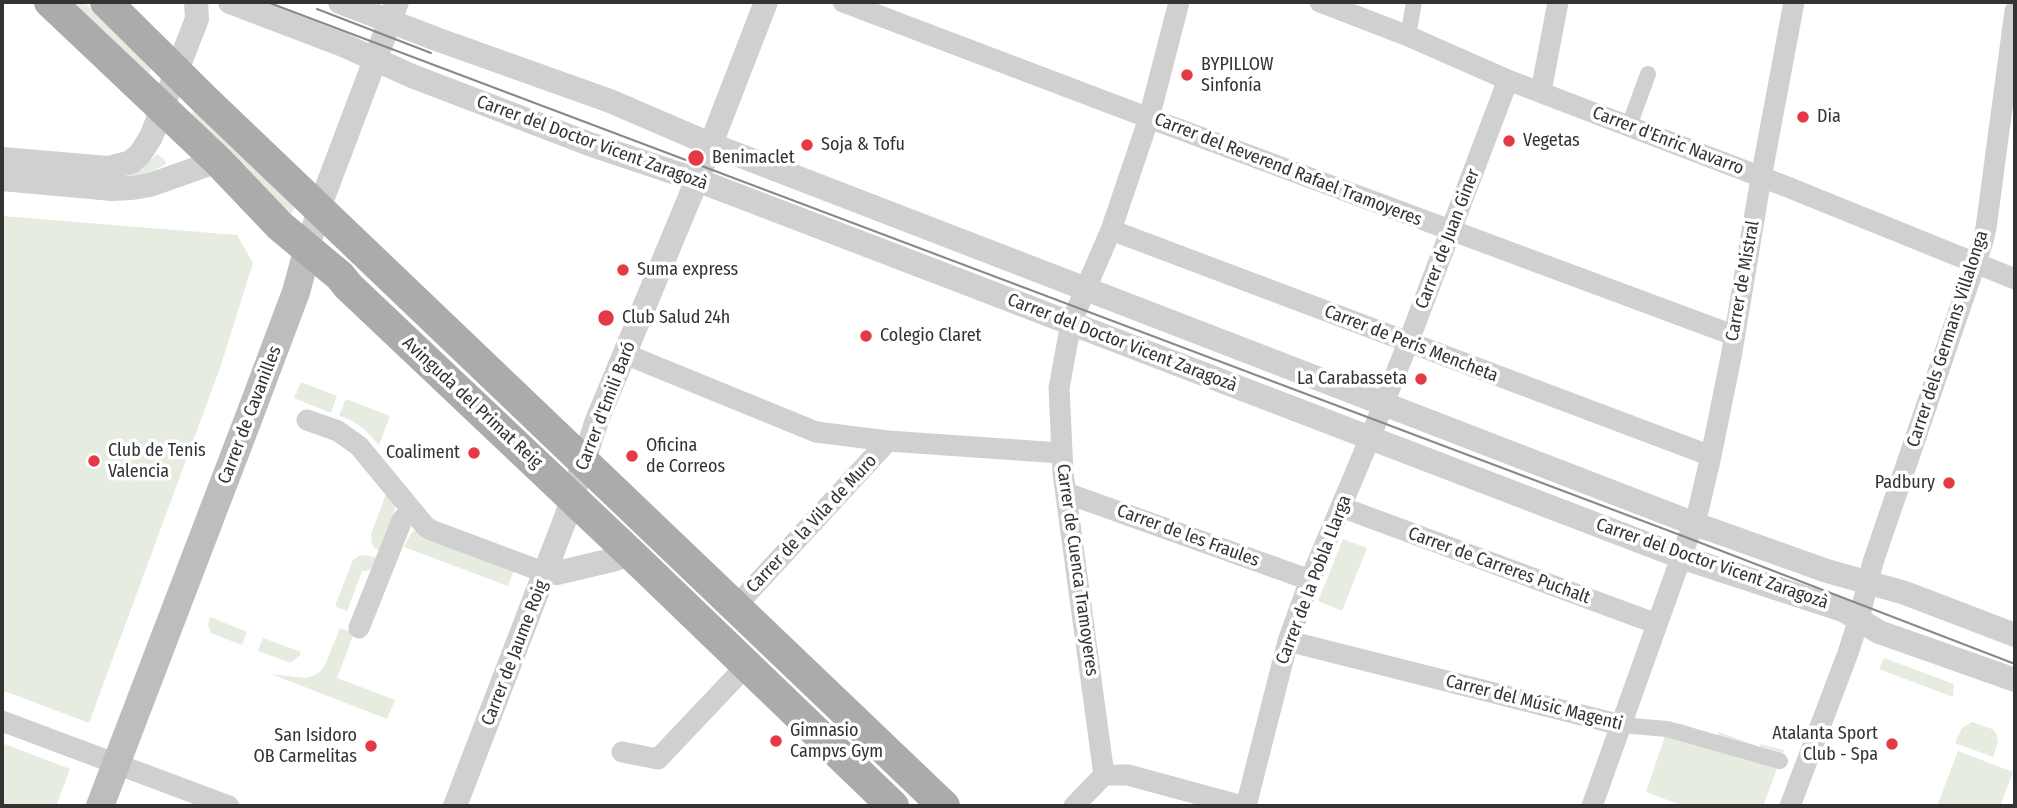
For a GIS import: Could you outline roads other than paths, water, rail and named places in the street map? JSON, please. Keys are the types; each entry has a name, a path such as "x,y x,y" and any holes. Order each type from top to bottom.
{"main road":[{"name":"Avinguda del Primat Reig","path":"50,2 218,161 281,226 340,276 893,806"},
{"name":"Avinguda del Primat Reig","path":"120,7 177,72 944,806"},
{"name":"Carrer de Cavanilles","path":"100,806 254,405 296,292 308,248"},
{"path":"628,551 650,554 701,597 736,606"}],"street":[{"path":"2,159 108,168 131,162 145,149 163,108 197,19 196,2"},
{"name":"Carrer del Doctor Vicent Zaragozà","path":"230,2 592,145 697,180 1681,557 1843,610 1879,632 2015,680"},
{"name":"Carrer del Doctor Vicent Zaragozà","path":"340,2 393,11 710,144 1695,524 1827,571 1868,581 2015,635"},
{"name":"Carrer d'Emili Baró","path":"573,499 597,420 697,180 766,2"},
{"name":"Carrer del Reverend Rafael Tramoyeres","path":"843,2 1733,335"},
{"name":"Carrer de Cuenca Tramoyeres","path":"1104,775 1061,453 1059,388 1071,323 1111,230 1149,118 1179,2"},
{"name":"Carrer d'Enric Navarro","path":"1320,2 1408,36 1508,80 1786,186 2015,279"},
{"path":"1408,36 1414,2"},
{"path":"1541,91 1558,2"},
{"name":"Carrer de Mistral","path":"1592,806 1695,524 1712,456 1794,2"},
{"name":"Carrer de Cavanilles","path":"308,248 319,208 393,11"},
{"name":"Carrer dels Germans Villalonga","path":"1790,806 1859,619 1873,562 1986,228 2015,11"},
{"path":"1629,126 1648,74"},
{"name":"Carrer de Juan Giner","path":"1370,438 1508,80"},
{"path":"2,179 112,189 132,188 150,185 218,161"},
{"name":"Carrer de Peris Mencheta","path":"1111,230 1712,456"},
{"path":"625,354 816,432 888,442 1061,453"},
{"path":"307,420 338,431 359,446 430,530 546,573 557,573 612,560 628,551"},
{"name":"Carrer de la Pobla Llarga","path":"1244,806 1288,641 1310,580 1370,438"},
{"name":"Carrer de la Vila de Muro","path":"736,606 888,442"},
{"name":"Carrer de les Fraules","path":"1066,493 1310,580"},
{"name":"Carrer de Jaume Roig","path":"455,806 573,499"},
{"name":"Carrer de Carreres Puchalt","path":"1341,507 1657,624"},
{"path":"359,628 402,520 411,510"},
{"name":"Carrer del Músic Magenti","path":"1288,641 1621,726 1667,729 1780,761"},
{"path":"622,752 658,759 747,665"},
{"path":"2,722 229,806"},
{"path":"1074,806 1104,775 1128,775 1244,806"}],"tram line":[{"path":"267,2 2015,664"},
{"path":"317,9 431,53"}],"place":[{"name":"BYPILLOW Sinfonía","path":"1187,75"},
{"name":"Dia","path":"1803,117"},
{"name":"Vegetas","path":"1509,141"},
{"name":"Soja & Tofu","path":"807,145"},
{"name":"Benimaclet","path":"696,158"},
{"name":"Suma express","path":"623,270"},
{"name":"Club Salud 24h","path":"606,318"},
{"name":"Colegio Claret","path":"866,336"},
{"name":"La Carabasseta","path":"1421,379"},
{"name":"Coaliment","path":"474,453"},
{"name":"Oficina de Correos","path":"632,456"},
{"name":"Club de Tenis Valencia","path":"94,461"},
{"name":"Padbury","path":"1949,483"},
{"name":"Gimnasio Campvs Gym","path":"776,741"},
{"name":"Atalanta Sport Club - Spa","path":"1892,744"},
{"name":"San Isidoro OB Carmelitas","path":"371,746"}]}
